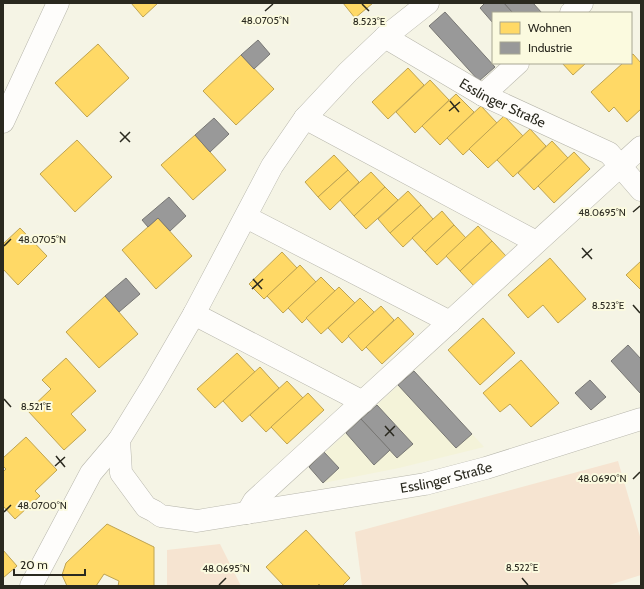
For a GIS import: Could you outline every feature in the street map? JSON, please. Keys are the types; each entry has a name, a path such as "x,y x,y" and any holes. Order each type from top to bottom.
{"street":[{"path":"3,122 58,3"},
{"path":"31,586 91,473 119,440 194,314 272,166 305,118 348,72 385,37 428,3"},
{"path":"572,12 582,3"},
{"name":"Esslinger Straße","path":"385,37 483,95 609,153 641,190"},
{"path":"483,95 517,64"},
{"path":"305,118 536,242"},
{"path":"247,513 254,501 641,147"},
{"path":"246,217 450,322"},
{"path":"194,314 363,402"},
{"name":"Esslinger Straße","path":"119,440 121,473 146,507 161,516 197,521 425,484 486,468 641,419"}],"shaded area":[{"path":"414,371 484,447 399,468 323,483 309,467"},
{"path":"618,461 641,540 641,575 606,586 362,586 355,532"},
{"path":"220,544 241,586 167,586 167,550"}],"building: Wohnen":[{"path":"131,3 158,3 143,17"},
{"path":"343,3 373,3 355,18"},
{"path":"98,44 129,78 87,117 55,83"},
{"path":"632,54 641,63 641,109 627,122 614,107 609,112 591,92 622,64 632,64"},
{"path":"241,55 274,89 236,125 203,91"},
{"path":"563,64 585,64 573,75"},
{"path":"408,68 424,85 388,119 372,102"},
{"path":"430,80 449,100 415,133 396,112"},
{"path":"456,94 474,112 440,145 422,126"},
{"path":"481,106 497,123 463,155 447,138"},
{"path":"504,116 523,136 488,168 469,149"},
{"path":"530,129 546,146 513,177 497,160"},
{"path":"195,135 226,170 193,200 161,165"},
{"path":"77,140 112,177 75,212 40,174"},
{"path":"552,141 568,158 534,190 518,173"},
{"path":"574,152 590,169 554,203 538,186"},
{"path":"334,155 348,170 318,197 305,182"},
{"path":"348,170 359,182 330,210 318,197"},
{"path":"371,172 385,187 354,216 340,200"},
{"path":"385,187 398,200 366,229 354,216"},
{"path":"408,191 421,205 390,233 378,219"},
{"path":"421,205 433,219 403,247 390,233"},
{"path":"442,211 454,225 425,252 412,238"},
{"path":"158,218 192,256 156,289 122,250"},
{"path":"454,225 466,238 437,265 425,252"},
{"path":"478,226 492,241 460,271 446,256"},
{"path":"20,228 47,256 18,285 3,269 3,244"},
{"path":"492,241 506,256 474,286 460,271"},
{"path":"282,252 297,268 264,299 249,284"},
{"path":"550,258 586,299 558,323 543,305 528,318 508,295"},
{"path":"641,261 641,290 626,275"},
{"path":"300,265 316,282 283,313 267,296"},
{"path":"321,277 335,291 302,323 288,308"},
{"path":"339,287 355,303 321,334 306,318"},
{"path":"105,296 138,334 99,368 66,332"},
{"path":"360,298 374,312 342,343 328,328"},
{"path":"381,306 394,320 362,351 348,336"},
{"path":"398,317 414,334 382,364 366,347"},
{"path":"483,318 515,353 480,385 448,350"},
{"path":"237,353 255,372 215,408 197,389"},
{"path":"66,358 96,391 71,414 86,430 64,450 28,411 51,389 42,380"},
{"path":"521,360 559,403 531,427 510,404 500,412 483,393"},
{"path":"260,367 279,388 242,422 223,401"},
{"path":"287,381 303,398 266,432 250,415"},
{"path":"308,393 324,410 287,444 271,427"},
{"path":"26,437 57,470 35,491 40,496 15,519 3,506 3,472 6,469 3,466 3,458"},
{"path":"107,524 154,547 154,586 118,586 119,581 104,574 96,586 67,586 62,575 66,563"},
{"path":"306,530 350,578 342,586 321,586 319,584 317,586 284,586 266,567"},
{"path":"3,550 17,566 3,578"}],"building: Industrie":[{"path":"485,3 504,3 512,12 492,12 492,22 480,8"},
{"path":"504,3 533,3 541,12 512,12"},
{"path":"445,12 495,67 479,81 429,26"},
{"path":"258,40 270,54 254,69 241,55"},
{"path":"214,118 229,134 210,152 195,135"},
{"path":"169,197 186,216 170,231 158,218 148,227 142,220"},
{"path":"126,278 140,294 119,312 105,296"},
{"path":"628,345 641,359 640,393 611,361"},
{"path":"414,371 472,434 456,448 398,385"},
{"path":"590,380 606,397 591,410 575,393"},
{"path":"377,405 413,444 397,458 361,419"},
{"path":"361,419 390,450 374,465 346,433"},
{"path":"324,452 339,468 323,483 309,467"}]}
